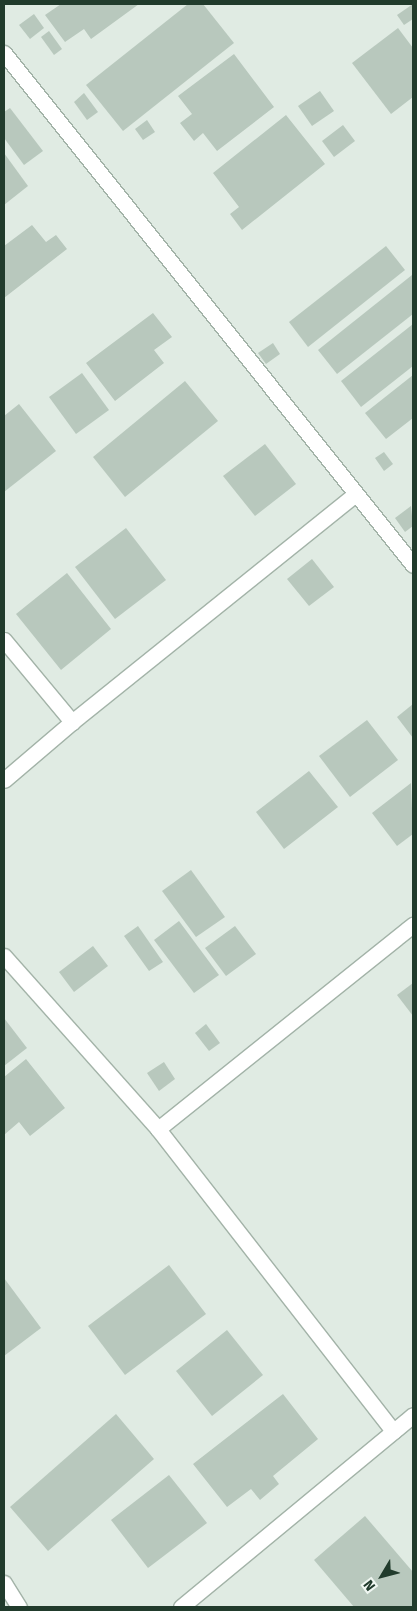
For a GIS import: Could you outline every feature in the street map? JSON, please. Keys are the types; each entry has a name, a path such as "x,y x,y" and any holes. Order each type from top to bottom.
{"street":[{"path":"4,53 354,495 413,565"},
{"path":"4,780 72,722 354,495"},
{"path":"4,640 72,722"},
{"path":"158,1129 413,925"},
{"path":"4,956 158,1129 394,1431"},
{"path":"181,1607 413,1415"},
{"path":"4,1583 19,1607"}],"building":[{"path":"61,4 139,4 91,39 84,29 65,42 45,15"},
{"path":"188,4 203,4 234,43 123,131 86,85"},
{"path":"413,4 413,19 404,25 397,15"},
{"path":"34,14 44,28 30,39 19,25"},
{"path":"398,28 413,48 413,97 391,114 352,63"},
{"path":"49,31 62,49 54,55 41,37"},
{"path":"234,54 274,107 217,151 203,133 194,141 180,123 192,114 178,96"},
{"path":"320,91 334,111 312,126 298,106"},
{"path":"84,93 98,112 87,120 74,102"},
{"path":"10,108 43,151 24,165 4,138 4,112"},
{"path":"286,115 325,164 242,230 230,214 239,207 213,173"},
{"path":"147,120 155,132 143,140 135,129"},
{"path":"343,125 355,141 334,157 322,141"},
{"path":"4,153 28,186 4,205"},
{"path":"32,225 46,242 56,235 67,249 4,298 4,246"},
{"path":"386,246 405,270 308,347 289,322"},
{"path":"412,275 413,314 337,374 318,350"},
{"path":"153,313 172,337 154,350 164,363 115,401 86,363"},
{"path":"413,324 413,366 361,407 341,381"},
{"path":"273,343 280,354 266,364 258,353"},
{"path":"82,373 109,410 76,434 49,397"},
{"path":"413,375 413,418 386,439 365,413"},
{"path":"185,381 218,421 125,497 93,457"},
{"path":"19,404 56,451 4,492 4,416"},
{"path":"265,444 296,484 255,516 223,476"},
{"path":"384,452 393,464 384,471 375,458"},
{"path":"411,506 413,526 405,532 395,518"},
{"path":"126,528 166,580 115,619 75,567"},
{"path":"312,559 334,587 309,606 287,579"},
{"path":"67,573 111,629 61,670 16,614"},
{"path":"413,704 413,738 397,717"},
{"path":"367,720 398,760 350,797 319,756"},
{"path":"309,771 338,807 284,849 256,812"},
{"path":"411,783 413,834 397,846 372,813"},
{"path":"191,870 225,917 196,937 162,891"},
{"path":"179,921 219,975 194,993 154,940"},
{"path":"138,926 163,962 149,971 124,936"},
{"path":"235,926 256,954 226,976 205,948"},
{"path":"93,946 108,966 74,992 59,972"},
{"path":"413,983 413,1016 397,995"},
{"path":"4,1018 27,1048 4,1066"},
{"path":"206,1024 220,1043 209,1051 195,1033"},
{"path":"26,1059 65,1108 30,1136 19,1122 4,1135 4,1077"},
{"path":"164,1062 175,1079 159,1091 147,1073"},
{"path":"169,1265 206,1314 125,1375 88,1326"},
{"path":"4,1278 41,1328 4,1356"},
{"path":"227,1330 263,1375 212,1416 176,1371"},
{"path":"283,1394 318,1439 273,1476 279,1484 260,1500 251,1489 227,1507 193,1464"},
{"path":"116,1414 154,1459 48,1551 10,1507"},
{"path":"169,1475 207,1523 148,1568 111,1520"},
{"path":"365,1516 413,1572 413,1607 354,1607 314,1560"}]}
